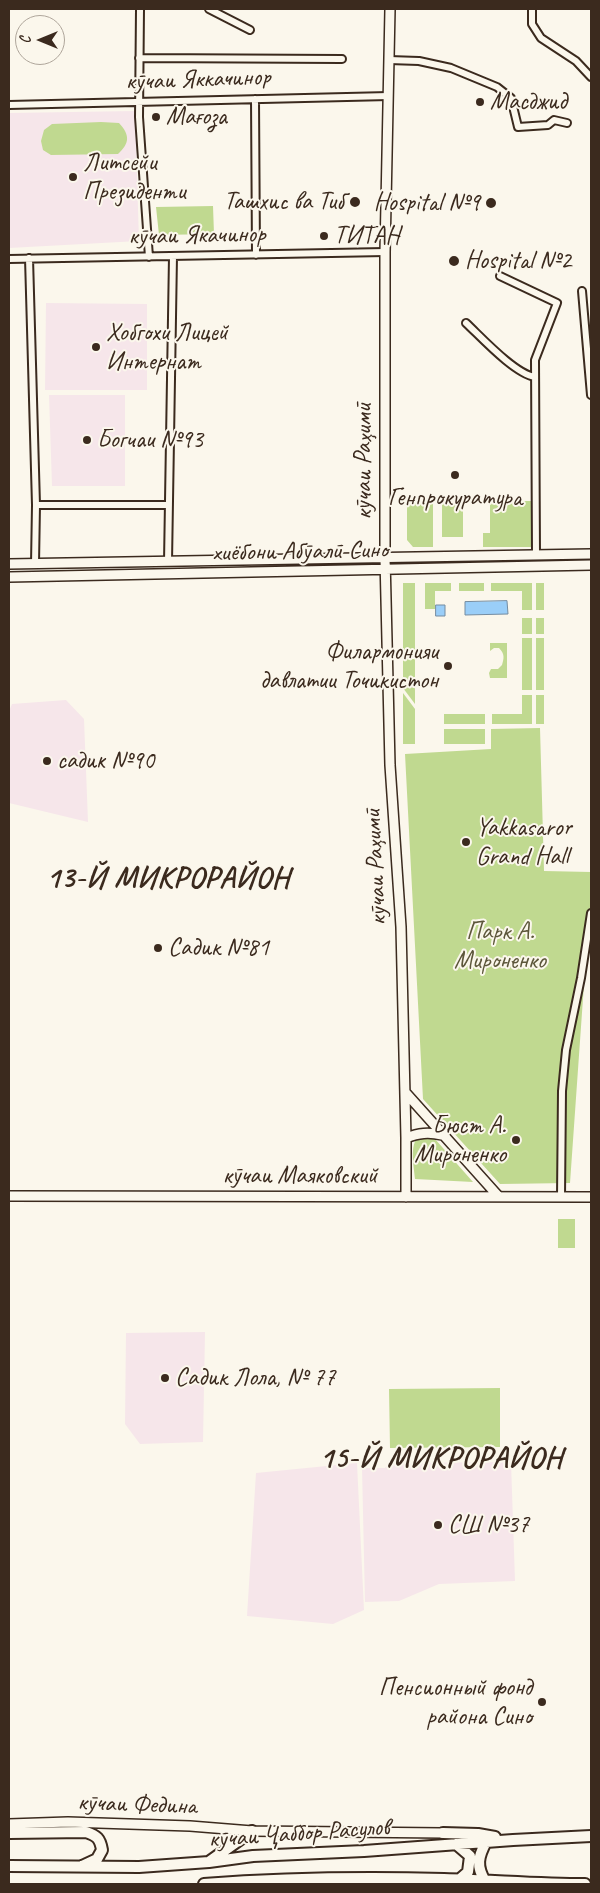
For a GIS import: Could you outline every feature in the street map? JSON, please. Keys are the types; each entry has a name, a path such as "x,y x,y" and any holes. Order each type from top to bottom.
{"main road":[{"path":"209,1862 252,1831"},
{"path":"9,1833 86,1832 97,1836 101,1840 102,1850 97,1859 80,1867"},
{"path":"443,1833 478,1834 513,1840"},
{"name":"кӯчаи Ҷаббор Расулов","path":"9,1866 139,1867 209,1862 254,1856 364,1851 591,1836"},
{"path":"480,1881 479,1855 486,1842"},
{"path":"456,1844 470,1856 468,1872 463,1882"},
{"name":"кӯчаи Ҷаббор Расулов","path":"204,1884 290,1878 585,1884"}],"street":[{"path":"140,9 139,102 149,257"},
{"path":"209,9 250,30"},
{"name":"кӯчаи Раҳимӣ","path":"390,9 385,252 384,558 386,709 401,927 406,1197"},
{"path":"532,9 532,24 541,38 576,60 591,77"},
{"path":"139,58 342,59"},
{"path":"389,60 419,61 451,68 498,87 511,98 518,127 548,124 554,120 567,123"},
{"name":"кӯчаи Яккачинор","path":"9,105 389,96"},
{"path":"255,99 256,255"},
{"name":"кӯчаи Якачинор","path":"9,258 385,252"},
{"path":"168,562 173,256"},
{"path":"28,258 36,505 35,564"},
{"path":"500,276 557,303 535,360 536,555"},
{"path":"582,291 591,395"},
{"path":"466,323 489,346 514,366 527,376 535,377"},
{"path":"36,505 169,505"},
{"name":"хиёбони Абӯалӣ Сино","path":"9,564 591,554"},
{"name":"хиёбони Абӯалӣ Сино","path":"9,577 591,566"},
{"path":"561,1197 562,1091 566,1050 581,978 591,913"},
{"path":"405,1092 499,1197"},
{"path":"406,1138 430,1132 442,1135"},
{"name":"кӯчаи Маяковский","path":"9,1196 591,1197"},
{"name":"кӯчаи Федина","path":"9,1824 68,1822 190,1826 252,1831 443,1833"}],"shaded area":[{"name":"Литсейи Президенти","path":"135,111 139,241 9,248 9,113"},
{"name":"Хобгохи Лицей Интернат","path":"46,303 147,304 147,390 45,390"},
{"name":"Богчаи №93","path":"49,395 125,395 125,486 52,486"},
{"name":"садик №90","path":"66,700 84,719 88,822 9,803 9,711 12,704"},
{"name":"Садик Лола, № 77","path":"205,1332 203,1442 140,1444 125,1424 126,1333"},
{"name":"СШ №37","path":"511,1462 515,1581 439,1584 399,1601 365,1602 362,1468 385,1468 389,1463"},
{"path":"357,1463 364,1610 333,1624 247,1616 256,1473"}],"green space":[{"path":"119,123 125,131 127,135 126,143 118,154 51,155 43,150 41,141 44,130 52,124"},
{"path":"213,206 214,234 159,235 156,207"},
{"path":"490,501 532,501 532,547 483,547 483,533 490,533"},
{"path":"407,503 433,503 433,547 413,547 407,540"},
{"path":"442,503 463,503 463,537 442,537"},
{"path":"403,583 415,583 415,651 403,651"},
{"path":"425,583 451,583 451,591 435,591 435,609 425,609"},
{"path":"459,583 484,583 484,591 459,591"},
{"path":"491,583 532,583 532,610 522,610 522,591 491,591"},
{"path":"536,583 544,583 544,610 536,610"},
{"path":"522,618 532,618 532,634 522,634"},
{"path":"536,618 544,618 544,634 536,634"},
{"path":"522,638 532,638 532,690 522,690"},
{"path":"536,638 544,638 544,690 536,690"},
{"path":"490,643 507,643 507,678 490,678 489,673 491,669 498,669 502,665 504,658 499,648 494,648 490,651"},
{"path":"403,659 415,659 415,704 403,688"},
{"path":"403,693 415,709 415,744 403,744"},
{"path":"522,695 532,695 532,724 492,724 492,714 522,714"},
{"path":"536,695 544,695 544,724 536,724"},
{"path":"444,714 485,714 485,724 444,724"},
{"name":"Парк А. Мироненко","path":"540,728 544,871 591,872 591,914 585,970 570,1183 500,1184 423,1099 405,754 491,749 491,729"},
{"path":"444,729 485,729 485,744 444,744"},
{"path":"419,1135 429,1135 435,1139 473,1182 415,1179 413,1150"},
{"path":"558,1219 575,1219 575,1248 558,1248"},
{"path":"500,1388 500,1447 390,1448 389,1389"}],"water":[{"path":"507,601 508,614 465,615 465,602"},
{"path":"436,605 445,605 445,616 436,616"}],"place":[{"name":"Масджид","path":"480,102"},
{"name":"Мағоза","path":"156,117"},
{"name":"Литсейи Президенти","path":"73,177"},
{"name":"Ташхис ва Тиб","path":"355,202"},
{"name":"Hospital №9","path":"491,203"},
{"name":"ТИТАН","path":"324,236"},
{"name":"Hospital №2","path":"454,261"},
{"name":"Хобгохи Лицей Интернат","path":"96,347"},
{"name":"Богчаи №93","path":"87,440"},
{"name":"Генпрокуратура","path":"455,475"},
{"name":"Филармонияи давлатии Точикистон","path":"448,666"},
{"name":"садик №90","path":"47,761"},
{"name":"Yakkasaror Grand Hall","path":"466,842"},
{"name":"Садик №81","path":"158,948"},
{"name":"Бюст А. Мироненко","path":"516,1140"},
{"name":"Садик Лола, № 77","path":"165,1378"},
{"name":"СШ №37","path":"438,1525"},
{"name":"Пенсионный фонд района Сино","path":"542,1702"}],"district":[{"name":"13-Й МИКРОРАЙОН","path":"168,879"},
{"name":"15-Й МИКРОРАЙОН","path":"441,1459"}]}
